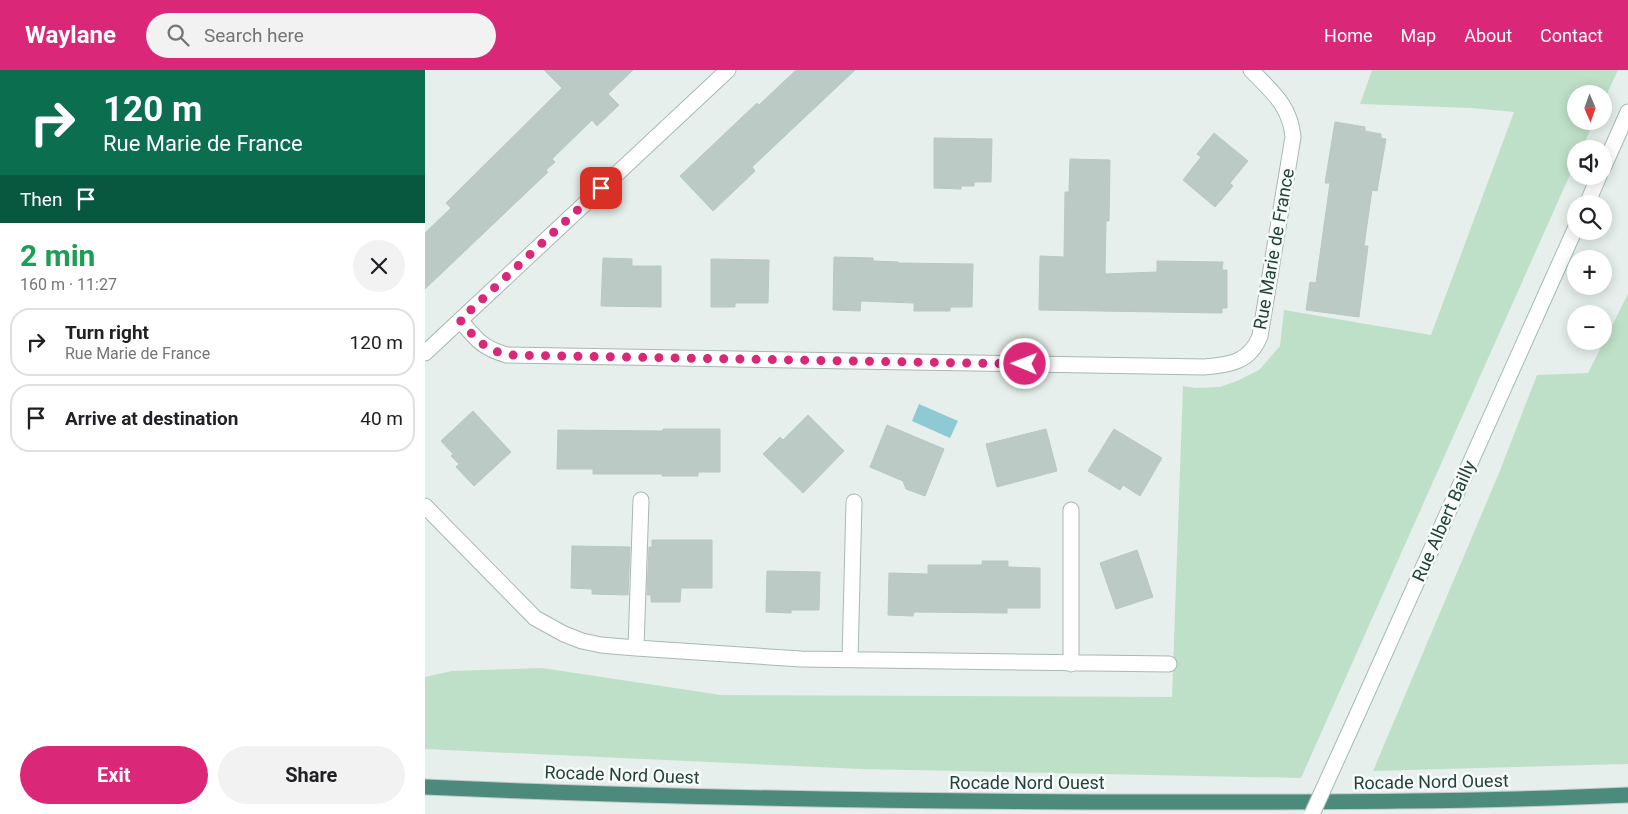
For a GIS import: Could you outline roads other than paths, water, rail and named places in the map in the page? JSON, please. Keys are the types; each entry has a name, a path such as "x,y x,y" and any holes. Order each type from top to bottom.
{"highway":[{"name":"Rocade Nord Ouest","path":"425,787 814,799 1013,802 1430,802 1628,795"}],"street":[{"path":"425,353 728,70"},
{"name":"Rue Marie de France","path":"460,320 479,342 494,351 507,355 1204,367 1235,363 1247,356 1256,346 1260,336 1293,137 1292,125 1287,111 1251,70"},
{"path":"1612,148 1628,112"},
{"name":"Rue Albert Bailly","path":"1312,814 1571,240"},
{"path":"636,648 641,500"},
{"path":"850,660 855,502"},
{"path":"425,506 524,607 549,627 582,641 601,645 636,648 801,659 1169,664"},
{"path":"1071,510 1071,664"}],"water":[{"path":"919,404 958,421 950,438 912,421"}]}
